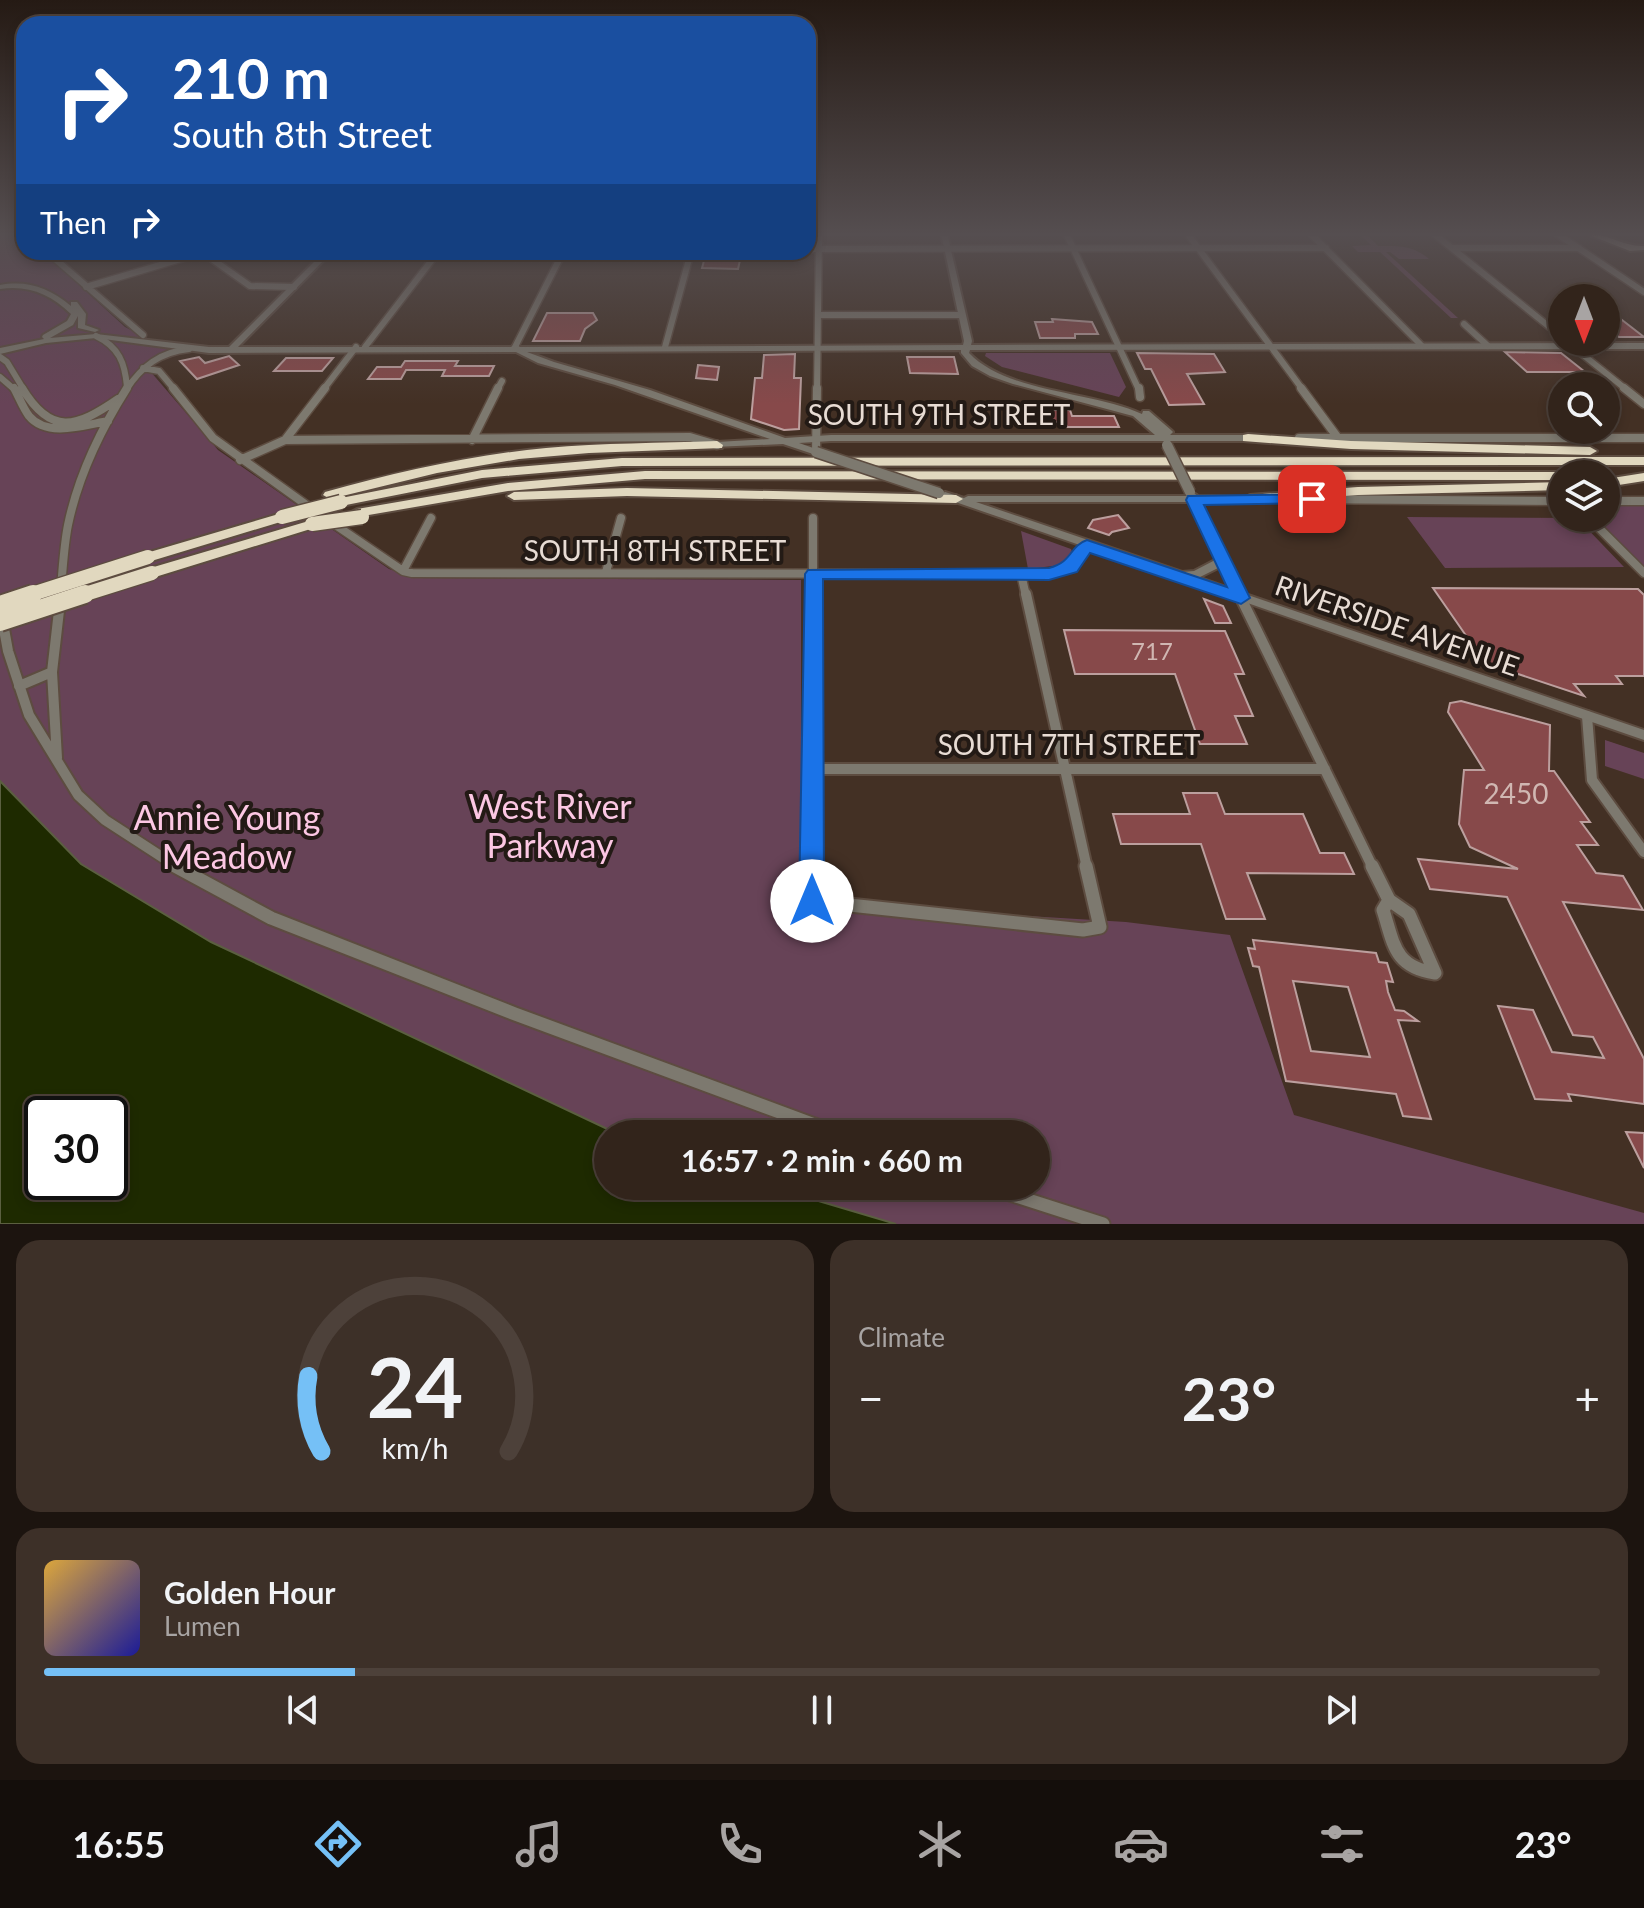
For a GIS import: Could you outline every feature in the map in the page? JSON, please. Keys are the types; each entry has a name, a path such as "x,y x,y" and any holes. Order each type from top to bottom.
{"highway":[{"path":"1248,438 1351,445 1492,446 1644,454"},
{"path":"0,622 149,560 278,514 433,469 504,457 591,449 717,445"},
{"path":"336,499 482,474 622,462 1644,461"},
{"path":"0,602 149,560 508,487 656,475 1548,476"},
{"path":"1620,476 1644,477"},
{"path":"1620,481 1644,477"},
{"path":"1250,499 1358,491 1548,486"},
{"path":"360,515 568,493 956,499"}],"street":[{"path":"44,290 75,314 70,323 46,337"},
{"path":"55,290 80,310 83,319 81,326 109,342 126,364 127,387"},
{"path":"90,290 143,335"},
{"path":"233,348 291,290"},
{"path":"285,440 407,290"},
{"path":"515,347 544,290"},
{"path":"665,347 681,290"},
{"path":"816,446 819,290"},
{"path":"956,290 968,347 965,353 987,373 1126,410 1147,421 1165,441 1389,900 1409,914 1435,973 1418,971 1402,960 1383,910 1389,900"},
{"path":"1094,290 1138,384 1140,397"},
{"path":"1230,290 1338,438"},
{"path":"1367,290 1422,346"},
{"path":"1505,290 1548,326"},
{"path":"819,315 962,315"},
{"path":"1464,324 1488,346"},
{"path":"0,350 46,337 95,333 143,335 233,348"},
{"path":"16,345 95,333 189,349 1548,345"},
{"path":"1620,345 1644,346"},
{"name":"RIVERSIDE AVENUE","path":"515,347 523,354 685,408 747,434 771,437 798,446 816,446 1087,545 1644,735"},
{"path":"57,758 52,672 69,521 120,397 143,368 160,356 189,349"},
{"path":"1585,356 1644,404"},
{"path":"0,357 7,362 43,418 61,421 89,416 120,397"},
{"path":"143,368 159,371 213,438 240,460 403,571 431,518"},
{"path":"0,377 8,380 32,420 44,427 108,421"},
{"path":"472,440 502,381"},
{"name":"SOUTH 9TH STREET","path":"240,460 285,440 690,437 717,445 783,441 816,446 1248,438 1644,438"},
{"path":"956,499 1192,496 1548,501"},
{"path":"1620,501 1644,501"},
{"path":"606,572 621,518"},
{"path":"813,518 812,901 1083,930 1100,927 1021,574"},
{"path":"1603,532 1644,573"},
{"name":"SOUTH 8TH STREET","path":"403,571 1021,574 1061,572 1076,562 1087,545"},
{"path":"1176,576 1196,574 1223,561"},
{"path":"0,602 8,651 29,715 78,795 105,820 188,874 257,911 515,1014 801,1120"},
{"path":"19,686 52,672"},
{"path":"1587,716 1592,780 1644,852"},
{"name":"SOUTH 7TH STREET","path":"812,769 1325,769"},
{"path":"1028,1200 1103,1224"}],"green space":[{"name":"West River Parkway","path":"0,290 85,290 125,327 170,350 144,364 218,450 389,569 416,578 801,580 801,902 1126,922 1230,935 1294,1115 1644,1213 1644,1224 896,1224 815,1200 1050,1200 1050,1120 594,1120 594,1123 211,942 81,864 0,781"},
{"path":"1421,290 1428,290 1458,318 1451,318"},
{"path":"986,353 1110,353 1126,387 1119,397 1002,367 985,356"},
{"path":"1620,504 1644,504 1644,567 1610,532 1620,532"},
{"path":"1407,517 1548,518 1548,532 1590,532 1624,567 1445,568"},
{"path":"1021,531 1071,549 1074,557 1061,565 1028,569"},
{"path":"1605,740 1644,753 1644,779 1605,766"}],"shaded area":[{"path":"0,781 81,864 211,942 594,1123 594,1200 815,1200 896,1224 0,1224"}],"building":[{"path":"547,313 593,313 597,320 585,329 580,341 533,341"},
{"path":"1620,318 1644,337 1620,337"},
{"path":"1052,319 1092,322 1098,334 1075,334 1075,338 1040,338 1035,322 1053,322"},
{"path":"1505,352 1565,356 1585,372 1548,372 1527,372"},
{"path":"1137,353 1214,354 1225,372 1187,374 1204,404 1169,405 1151,369 1145,369"},
{"path":"795,354 794,378 801,378 799,429 784,430 751,419 755,378 762,378 764,355"},
{"path":"229,356 239,365 197,379 180,361 199,357 205,363"},
{"path":"907,357 954,357 958,374 910,373"},
{"path":"286,358 333,358 322,371 274,371"},
{"path":"405,361 458,361 455,366 494,366 489,376 442,376 445,370 406,370 401,379 368,379 377,367 401,367"},
{"path":"698,365 719,367 717,380 696,378"},
{"path":"1012,410 1070,410 1072,416 1114,416 1119,427 1067,427 1065,422 1015,422"},
{"path":"1118,515 1129,528 1109,535 1088,528 1093,520"},
{"path":"1433,588 1638,589 1644,595 1644,676 1616,676 1622,684 1574,684 1584,696 1485,663"},
{"path":"1204,599 1223,606 1231,623 1215,623"},
{"path":"1064,630 1225,631 1244,674 1235,674 1253,716 1235,716 1247,744 1200,744 1175,674 1075,674"},
{"path":"1461,701 1550,725 1549,771 1554,771 1590,822 1581,822 1598,845 1577,845 1596,873 1623,876 1643,910 1563,902 1644,1059 1644,1104 1568,1094 1571,1101 1535,1099 1498,1006 1533,1010 1552,1052 1604,1058 1593,1037 1573,1035 1507,897 1430,889 1418,859 1518,869 1470,847 1459,824 1464,770 1484,770 1448,712 1450,703"},
{"path":"1183,793 1217,793 1225,814 1303,814 1320,853 1344,853 1354,874 1247,873 1265,919 1226,919 1201,844 1121,844 1113,814 1190,814"},
{"path":"1253,940 1376,953 1379,962 1387,963 1393,982 1386,981 1395,1010 1404,1011 1418,1021 1398,1020 1431,1119 1403,1116 1396,1094 1286,1081 1259,967 1253,966 1248,948 1255,949","holes":["1293,981 1348,987 1370,1057 1311,1051"]},
{"path":"1626,1132 1644,1133 1644,1168"}],"route":[{"path":"812,901 814,574 1049,574 1070,568 1087,545 1241,598 1194,500 1312,499"}],"park label":[{"name":"Annie Young Meadow","path":"227,838"}]}
